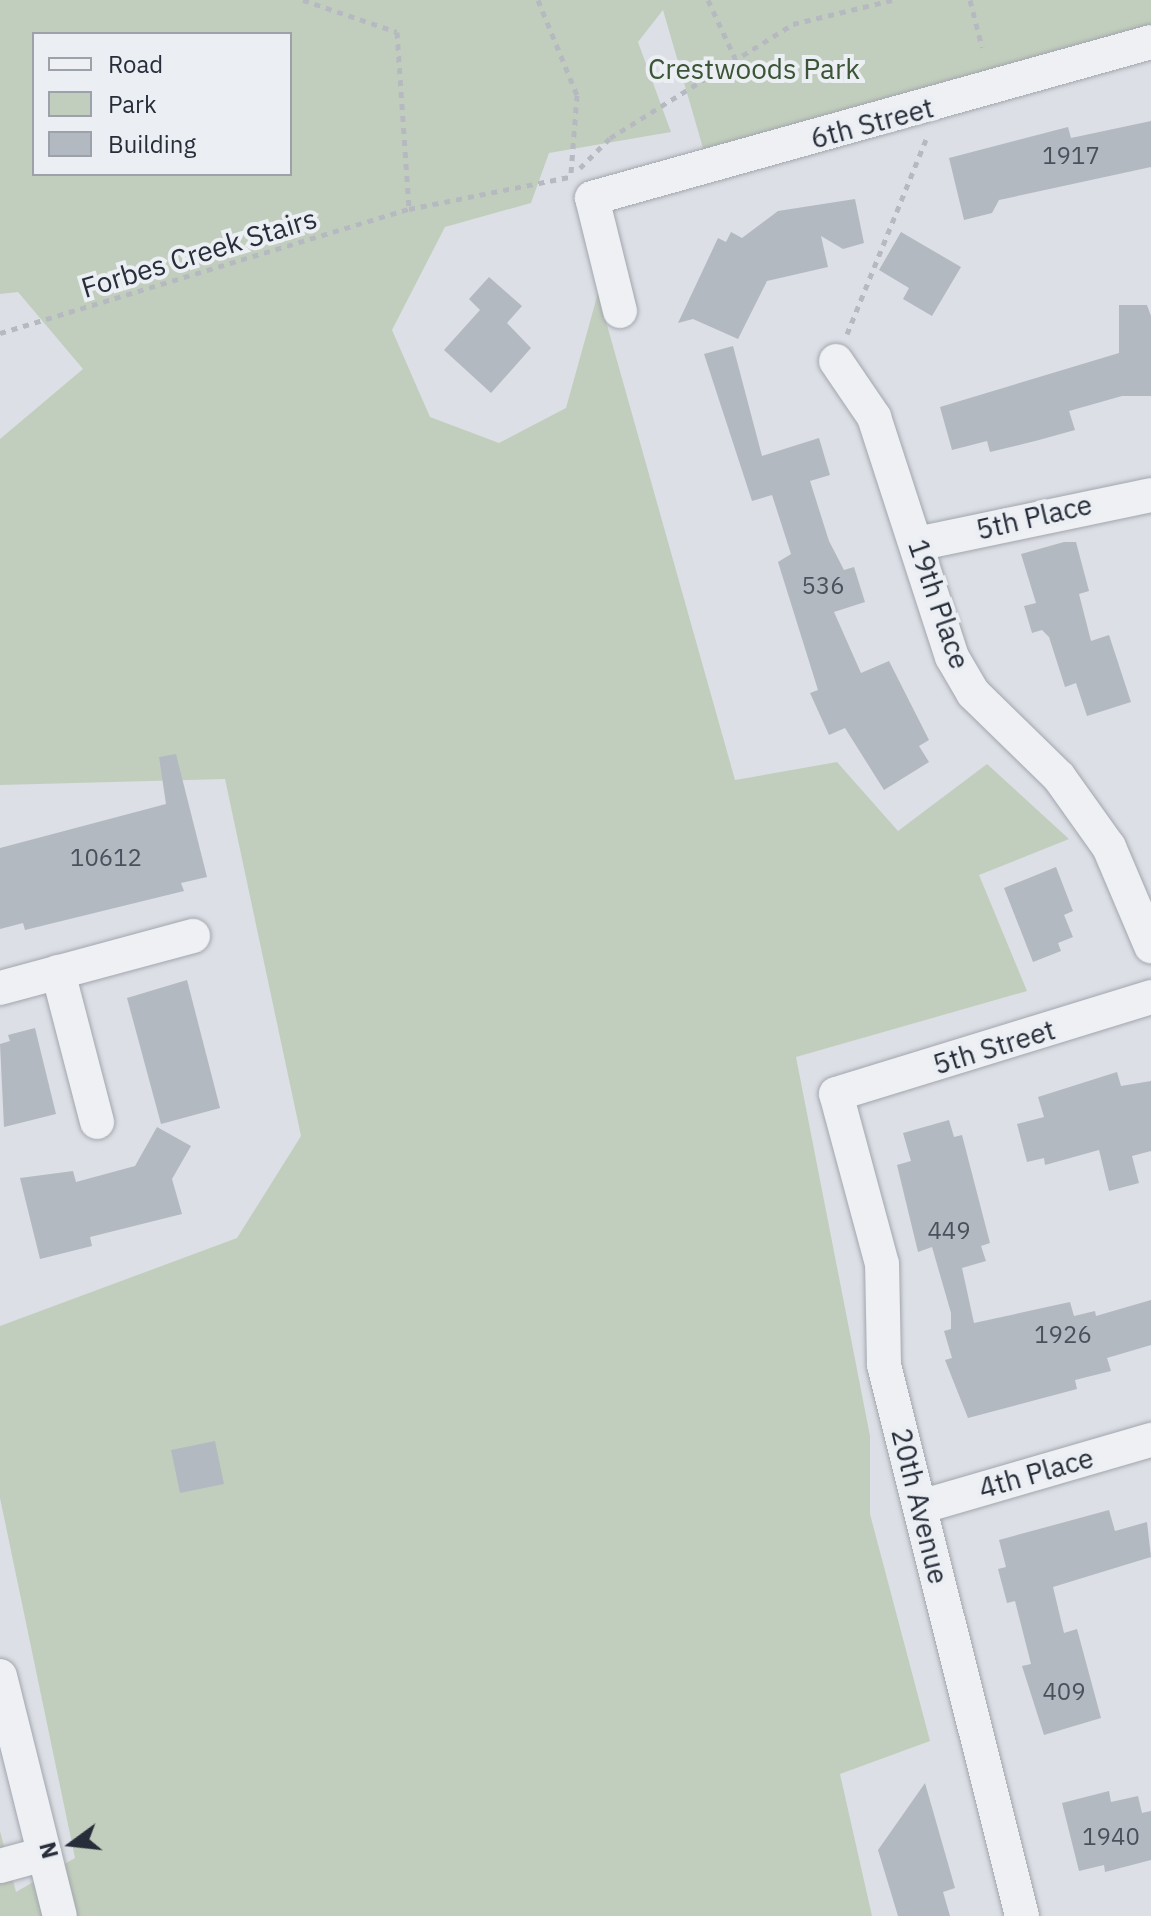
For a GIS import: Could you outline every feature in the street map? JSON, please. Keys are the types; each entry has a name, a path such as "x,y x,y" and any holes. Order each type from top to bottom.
{"street":[{"name":"6th Street","path":"581,187 1151,42"},
{"path":"581,187 620,311"},
{"name":"19th Place","path":"836,361 874,417 952,657 973,693 1059,777 1109,847 1151,946"},
{"name":"5th Place","path":"917,544 1151,495"},
{"path":"0,988 193,936"},
{"path":"58,972 97,1122"},
{"name":"5th Street","path":"836,1094 1151,997"},
{"name":"20th Avenue","path":"836,1094 882,1264 884,1365 1022,1916"},
{"name":"4th Place","path":"920,1507 1151,1440"},
{"path":"0,1676 60,1916"},
{"path":"0,1866 44,1854"}],"path":[{"path":"303,0 397,32 409,209"},
{"path":"538,0 577,95 581,187"},
{"path":"708,0 735,58"},
{"path":"581,187 610,138 735,58 793,24 892,0"},
{"path":"970,0 982,47"},
{"path":"836,361 926,139"},
{"name":"Forbes Creek Stairs","path":"0,333 409,209 581,187"}],"green space":[{"name":"Crestwoods Park","path":"0,0 1151,0 1151,28 705,155 663,10 638,42 671,132 549,153 531,203 445,227 392,330 430,417 499,443 566,408 598,293 735,780 837,762 898,831 987,764 1069,839 979,875 1027,991 796,1057 870,1436 870,1514 930,1741 840,1774 872,1916 0,1916 0,1831 16,1892 75,1858 0,1498 0,1326 237,1238 301,1136 225,779 0,785 0,439 83,369 18,292 0,294"}],"building":[{"path":"1151,121 1151,167 999,200 992,213 964,220 949,158 1068,127 1071,138"},
{"path":"855,199 864,243 843,249 821,236 828,267 767,281 738,339 693,319 678,323 718,238 726,242 731,232 742,238 778,211"},
{"path":"901,232 961,267 932,316 903,299 909,288 879,270"},
{"path":"489,277 522,306 507,323 531,348 491,393 444,350 480,310 469,299"},
{"path":"1119,305 1147,305 1151,316 1151,396 1122,396 1069,411 1075,430 1039,440 990,452 987,441 952,450 940,407 1119,353"},
{"path":"733,346 762,456 819,438 830,475 810,481 829,541 844,570 854,567 865,602 834,612 861,673 889,661 929,740 919,746 929,762 884,790 845,728 829,735 810,693 818,690 778,562 791,554 772,495 752,501 704,354"},
{"path":"1064,542 1076,542 1089,591 1079,594 1091,641 1109,635 1131,702 1087,716 1076,683 1065,687 1049,637 1042,630 1032,633 1024,606 1036,603 1021,554"},
{"path":"176,754 207,877 181,883 184,891 25,930 23,923 0,929 0,848 166,804 159,757"},
{"path":"1056,867 1073,911 1064,915 1073,937 1058,943 1061,951 1033,962 1004,888"},
{"path":"187,980 220,1108 161,1124 127,998"},
{"path":"35,1028 56,1114 4,1127 0,1044 10,1041 8,1035"},
{"path":"1117,1072 1121,1086 1151,1081 1151,1151 1132,1156 1139,1183 1109,1191 1099,1150 1045,1165 1044,1158 1027,1162 1017,1124 1044,1117 1038,1097"},
{"path":"949,1120 954,1137 962,1135 990,1243 981,1246 986,1261 962,1268 974,1323 1070,1302 1074,1316 1095,1311 1096,1316 1151,1300 1151,1345 1107,1358 1111,1371 1075,1380 1077,1389 968,1418 945,1360 952,1358 944,1331 951,1329 951,1313 932,1247 918,1252 897,1165 911,1161 903,1133"},
{"path":"157,1127 191,1146 172,1179 182,1214 90,1237 92,1246 40,1259 20,1178 73,1171 76,1182 135,1166"},
{"path":"215,1441 224,1484 180,1493 171,1450"},
{"path":"1109,1510 1115,1531 1147,1522 1151,1557 1053,1587 1064,1633 1077,1629 1101,1718 1044,1735 1022,1666 1031,1664 1015,1601 1007,1603 998,1569 1006,1567 999,1540"},
{"path":"925,1783 955,1888 943,1892 950,1916 898,1916 878,1850"},
{"path":"1109,1791 1111,1802 1138,1796 1142,1813 1151,1811 1151,1860 1105,1872 1104,1865 1079,1871 1062,1803"}]}
